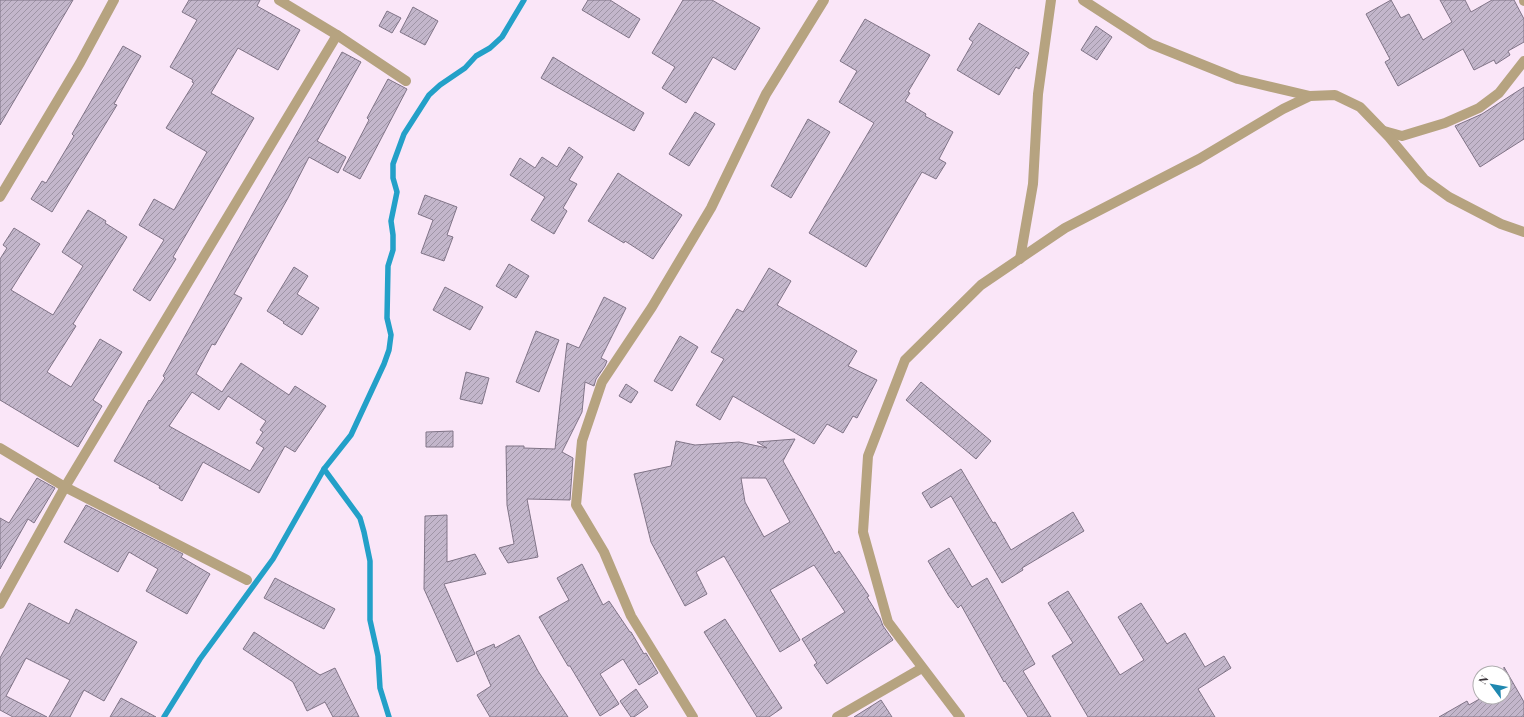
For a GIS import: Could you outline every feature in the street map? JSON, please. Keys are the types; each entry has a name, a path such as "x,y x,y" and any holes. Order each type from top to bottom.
{"street":[{"path":"0,197 80,63 114,0"},
{"path":"279,0 337,35 406,81"},
{"path":"693,717 631,616 604,552 576,505 582,441 602,382 652,307 711,208 766,94 824,0"},
{"path":"1020,259 1033,184 1038,94 1051,0"},
{"path":"1083,0 1151,44 1238,79 1310,96 1335,95 1360,107 1424,179 1448,197 1500,224 1524,232"},
{"path":"0,604 65,487 337,35"},
{"path":"1382,130 1402,136 1445,123 1479,108 1499,93 1524,61"},
{"path":"960,717 888,622 863,532 868,456 905,360 981,285 1065,228 1199,159 1283,109 1310,96"},
{"path":"0,448 65,487 247,580"},
{"path":"837,717 922,668"}],"building":[{"path":"0,0 73,0 0,125"},
{"path":"189,0 260,0 257,6 300,30 278,70 238,48 211,93 254,118 173,257 176,259 150,301 133,290 164,240 139,225 154,199 174,210 207,152 166,128 194,83 192,82 193,80 170,67 197,20 182,12"},
{"path":"588,0 610,0 640,19 629,38 582,10"},
{"path":"683,0 712,0 760,28 735,70 713,57 686,103 662,88 675,67 652,53"},
{"path":"1391,0 1401,18 1409,14 1423,40 1452,22 1440,0 1465,0 1471,12 1492,0 1514,0 1524,19 1524,42 1508,51 1510,55 1496,64 1494,60 1474,70 1463,49 1398,86 1385,62 1390,59 1366,14"},
{"path":"413,7 438,21 425,45 400,32"},
{"path":"387,11 401,18 392,33 379,26"},
{"path":"865,19 930,55 908,92 910,93 905,101 926,114 925,116 953,132 939,159 946,163 936,179 922,172 866,267 809,233 874,123 839,102 857,71 840,61"},
{"path":"979,23 1029,53 1019,69 1016,67 999,95 957,70 973,42 969,39"},
{"path":"1096,26 1112,37 1097,60 1081,50"},
{"path":"123,46 141,56 114,104 117,105 52,212 31,199 42,181 46,183 74,136 72,134"},
{"path":"342,52 361,62 317,141 346,157 338,173 309,157 288,198 234,294 242,298 215,345 212,344 196,374 222,392 241,363 289,395 295,386 326,406 295,452 285,446 259,493 203,462 182,501 159,488 160,486 114,461 149,400 150,401 165,378 163,376","holes":["192,392 219,410 228,396 266,421 260,430 263,432 256,443 264,448 250,471 169,426"]},
{"path":"553,57 644,113 634,131 541,78"},
{"path":"388,79 407,89 360,179 343,170 369,120 367,118"},
{"path":"1524,87 1524,139 1480,167 1455,126 1482,114"},
{"path":"695,112 715,124 689,166 669,154"},
{"path":"808,119 830,132 791,198 771,186"},
{"path":"569,147 583,157 569,180 577,184 563,208 567,211 554,234 531,220 545,197 510,175 520,158 535,168 542,157 557,167"},
{"path":"618,173 682,215 653,259 625,241 624,243 588,221"},
{"path":"425,195 457,207 447,235 453,237 444,261 421,253 433,220 418,214"},
{"path":"88,210 106,221 105,223 127,237 73,324 76,326 47,372 71,387 100,339 122,352 93,400 102,406 78,447 0,400 0,259 7,248 3,245 14,228 40,244 11,290 53,315 83,266 62,252"},
{"path":"509,264 529,276 516,298 496,286"},
{"path":"294,267 308,276 297,294 319,308 302,335 267,311"},
{"path":"769,268 791,281 777,305 857,351 848,366 877,380 857,418 853,416 843,433 827,424 814,444 733,396 720,420 696,405 724,359 711,352 737,309 743,312"},
{"path":"445,287 483,307 470,330 433,310"},
{"path":"604,297 626,308 601,358 607,361 596,379 594,386 585,382 582,412 562,452 573,458 570,500 527,499 538,557 508,563 499,548 514,544 507,505 506,446 555,449 567,343 579,348"},
{"path":"536,331 559,340 539,392 516,382"},
{"path":"680,336 698,347 672,391 654,381"},
{"path":"466,372 489,378 482,404 460,399"},
{"path":"921,382 991,441 976,459 906,400"},
{"path":"626,384 638,392 631,403 619,396"},
{"path":"453,431 453,447 426,447 426,432"},
{"path":"795,439 783,461 835,554 839,551 869,596 867,597 880,618 883,626 893,640 827,684 814,665 817,663 802,639 845,612 814,565 770,590 800,640 780,652 724,556 696,572 707,594 685,606 651,542 634,474 671,466 676,441 695,445 739,442 767,448 757,442","holes":["741,478 766,478 790,522 764,537 745,502"]},
{"path":"961,469 1011,550 1073,512 1084,531 1022,568 1023,570 1002,583 951,496 931,508 922,493"},
{"path":"37,478 55,488 34,523 28,519 0,569 0,518 9,523"},
{"path":"86,505 183,554 181,557 210,574 187,614 146,591 158,569 129,552 118,572 64,542"},
{"path":"447,515 447,562 475,554 486,574 444,584 475,654 457,662 424,589 425,516"},
{"path":"949,548 972,587 987,578 1035,664 1023,671 1051,717 1028,717 1005,681 1004,682 961,605 958,608 949,596 928,561"},
{"path":"582,564 603,605 609,601 631,632 644,654 646,653 658,673 639,685 623,659 600,674 619,704 600,716 539,617 569,600 557,578"},
{"path":"275,578 335,609 324,629 264,598"},
{"path":"1068,591 1120,675 1144,660 1118,617 1141,603 1167,644 1185,633 1205,667 1224,656 1231,668 1198,689 1215,717 1088,717 1052,656 1073,643 1048,603"},
{"path":"29,603 69,624 76,609 137,642 104,701 84,690 70,717 49,717 70,680 26,658 6,696 47,717 13,717 0,710 0,658"},
{"path":"725,619 782,708 769,717 757,717 704,632"},
{"path":"254,632 320,675 335,668 359,717 333,717 325,702 307,711 293,682 243,649"},
{"path":"519,635 538,671 568,717 490,717 477,695 491,686 476,652 494,644 495,648"},
{"path":"1512,681 1524,702 1524,717 1439,717 1467,701 1469,705 1472,703 1472,705 1512,705"},
{"path":"636,689 648,707 634,717 631,717 620,701"},
{"path":"121,698 156,717 110,717"},
{"path":"881,700 892,717 854,717"}],"waterway":[{"path":"389,717 380,688 378,656 370,620 370,561 364,532 360,518 324,469 351,435 389,350 391,335 387,318 388,266 393,250 391,221 397,192 393,178 393,164 404,134 429,95 440,85 465,68 476,56 490,48 502,37 524,0"},
{"path":"164,717 200,659 273,559 324,469"}]}
